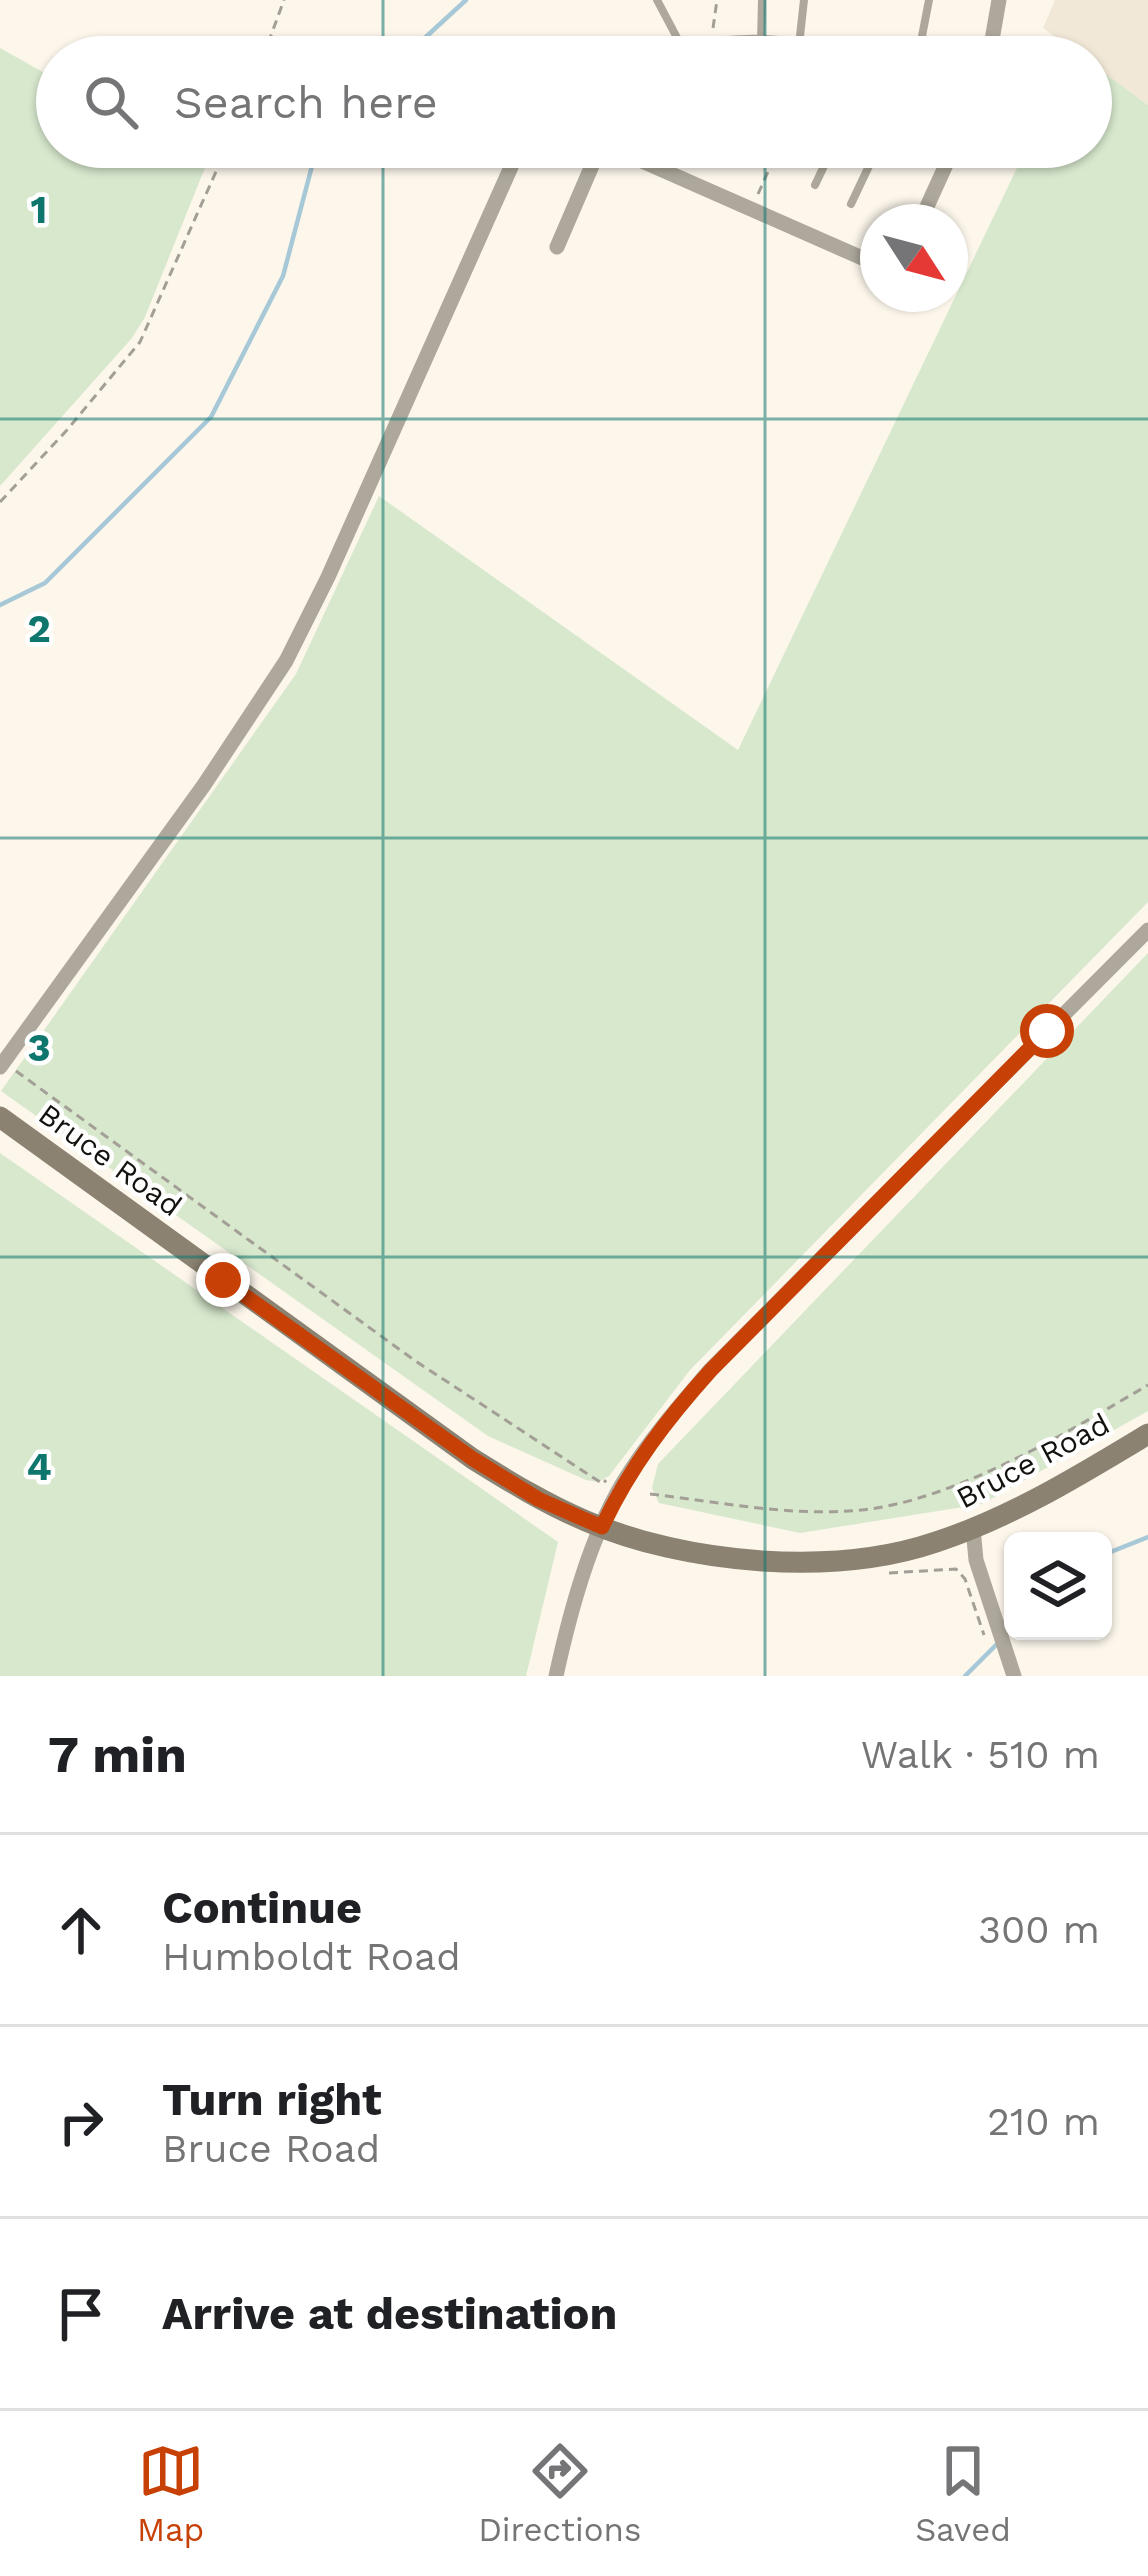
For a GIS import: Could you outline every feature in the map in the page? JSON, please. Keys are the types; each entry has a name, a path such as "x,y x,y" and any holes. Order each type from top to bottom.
{"street":[{"path":"993,36 999,0"},
{"path":"2,1065 215,769 286,661 328,578 511,168"},
{"path":"556,247 591,168"},
{"path":"658,168 860,257"},
{"path":"928,204 944,168"},
{"path":"556,1676 602,1527 622,1484 663,1424 1148,930"},
{"name":"Bruce Road","path":"0,1117 473,1459 538,1499 602,1527 670,1548 728,1558 801,1562 864,1558 932,1544 998,1519 1148,1434"},
{"path":"973,1528 992,1634 1005,1650 1014,1676"}],"lane":[{"path":"657,0 676,36"},
{"path":"761,36 762,0"},
{"path":"800,36 804,0"},
{"path":"922,36 929,0"},
{"path":"815,185 823,168"},
{"path":"851,204 868,168"}],"path":[{"path":"271,36 284,0"},
{"path":"713,30 717,0"},
{"path":"0,502 68,430 140,342 217,168"},
{"path":"758,194 770,168"},
{"path":"2,1065 414,1360 603,1484"},
{"path":"650,1494 770,1512 860,1510 902,1503 1002,1465 1148,1385"},
{"path":"945,1568 956,1569 965,1579 992,1634"}],"shaded area":[{"path":"1055,0 1148,0 1148,105 1112,78 1112,36 1054,36 1043,28"}],"green space":[{"path":"0,48 36,68 36,168 205,168 145,317 132,338 0,486"},
{"path":"1112,78 1148,105 1148,902 690,1370 609,1476 598,1482 488,1436 1,1091 296,674 379,496 738,750 948,312 968,312 968,270 1017,168 1112,168"},
{"path":"1148,953 1148,1411 982,1504 800,1533 659,1503 652,1488 658,1464"},
{"path":"0,1153 558,1542 526,1676 0,1676"}],"waterway":[{"path":"427,36 466,0"},
{"path":"0,605 45,583 211,417 283,276 311,168"},
{"path":"1112,1551 1148,1537"},
{"path":"965,1676 999,1642"}],"route":[{"path":"223,1280 473,1459 538,1499 602,1527 622,1484 663,1424 711,1370 1047,1031"}]}
